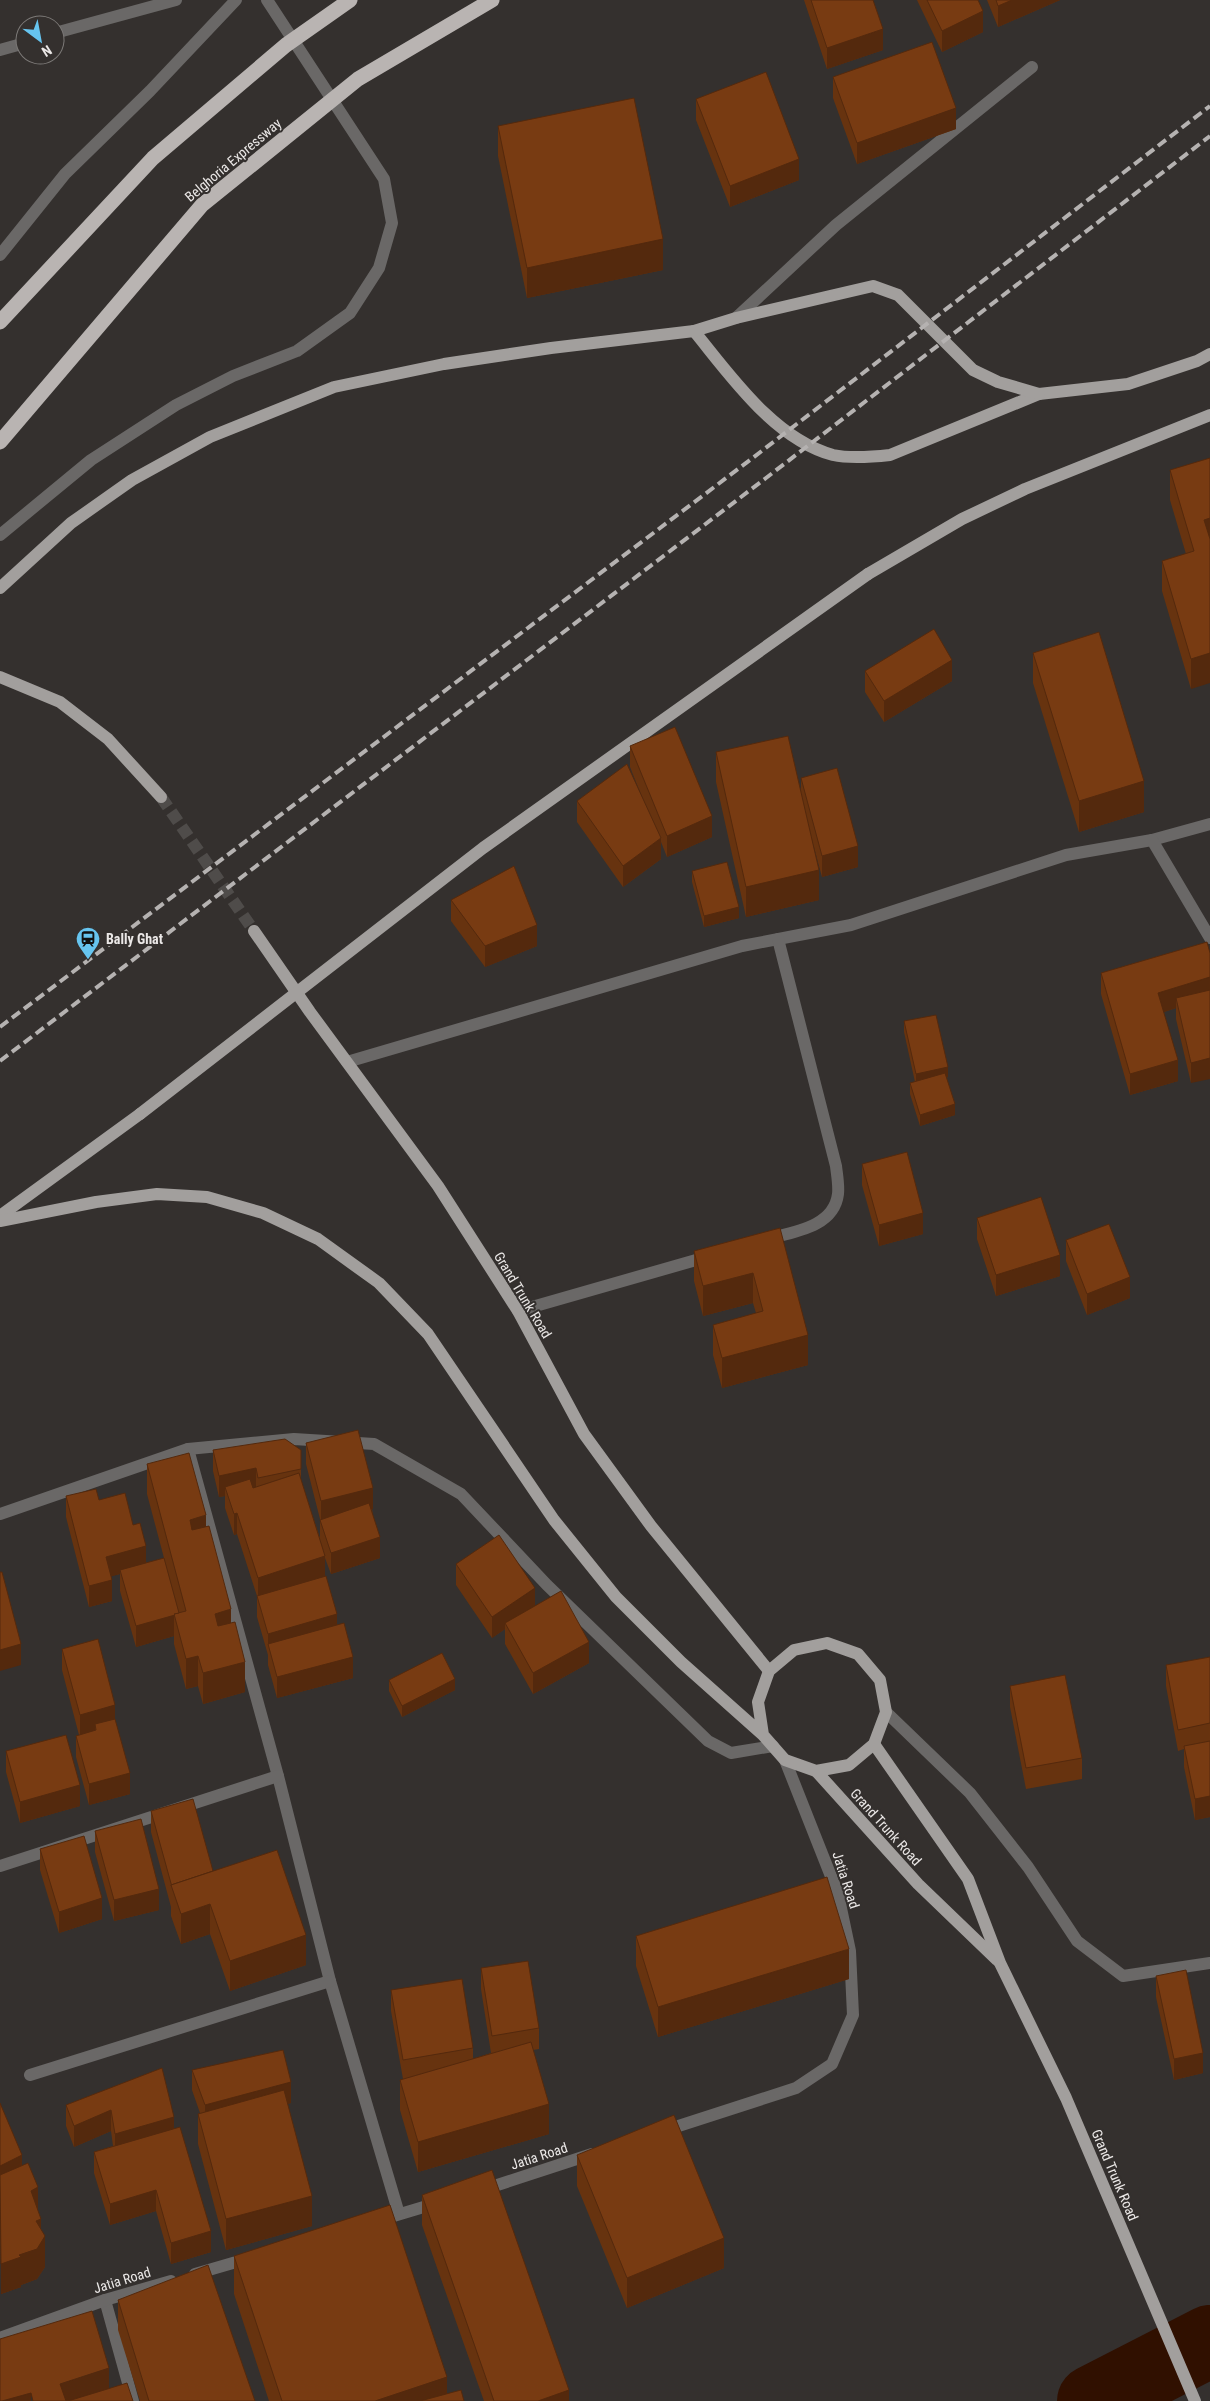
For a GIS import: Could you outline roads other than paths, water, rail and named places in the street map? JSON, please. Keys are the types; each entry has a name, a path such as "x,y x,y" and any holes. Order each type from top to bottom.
{"highway":[{"path":"0,322 153,158 286,45 350,0"},
{"name":"Belghoria Expressway","path":"0,442 202,205 358,79 492,0"}],"main road":[{"path":"0,588 71,524 132,480 210,437 334,387 444,364 551,348 694,331 736,318 873,286 898,295 973,370 998,382 1039,394"},
{"path":"694,331 751,400 808,446 834,455 866,458 890,456 1039,394 1128,384 1197,361 1210,354"},
{"path":"0,1216 140,1114 483,848 868,574 962,519 1025,489 1210,415"},
{"path":"0,677 60,702 108,739 161,797"},
{"name":"Grand Trunk Road","path":"254,931 310,1012 438,1186 518,1311 584,1434 651,1526 769,1671"},
{"path":"0,1221 96,1202 157,1194 207,1197 263,1213 318,1240 379,1282 428,1334 554,1520 616,1597 681,1662 764,1735 785,1760"},
{"path":"764,1735 758,1702 769,1671 794,1650 827,1643 858,1654 880,1680 886,1712"},
{"name":"Grand Trunk Road","path":"816,1771 849,1765 874,1744 886,1712"},
{"name":"Grand Trunk Road","path":"874,1744 968,1879 1000,1963 1066,2098 1196,2401"},
{"name":"Grand Trunk Road","path":"785,1760 816,1771 918,1884 1000,1963"}],"street":[{"path":"65,31 176,0"},
{"path":"0,255 65,174 150,91 236,0"},
{"path":"0,535 91,460 176,405 233,376 297,351 350,313 379,268 392,223 384,179 267,0"},
{"path":"0,50 15,45"},
{"path":"736,318 836,225 1032,67"},
{"path":"347,1062 742,946 851,925 1066,855 1152,840 1210,824"},
{"path":"1152,840 1210,938"},
{"path":"758,1242 815,1226 833,1211 838,1193 836,1166 778,939"},
{"path":"518,1311 719,1253"},
{"path":"0,1514 188,1449 294,1439 374,1444 461,1494 547,1585 708,1741 730,1753 774,1746"},
{"path":"188,1449 278,1776 330,1981 399,2214"},
{"path":"886,1712 970,1793 1028,1867 1077,1942 1123,1976 1210,1963"},
{"name":"Jatia Road","path":"655,2134 796,2088 832,2064 853,2014 850,1951 838,1894 785,1760"},
{"path":"0,1866 278,1776"},
{"path":"30,2075 330,1981"},
{"name":"Jatia Road","path":"468,2194 608,2149"},
{"path":"361,2225 451,2199"},
{"name":"Jatia Road","path":"0,2338 105,2300 266,2253"},
{"path":"105,2300 133,2401"}],"waterway":[{"path":"1093,2401 1210,2341"}],"tunnel":[{"path":"161,797 254,931"}],"railway":[{"path":"0,1027 750,460 1210,106"},
{"path":"0,1061 766,478 1210,136"}],"place":[{"name":"Bally Ghat","path":"88,960"}]}
